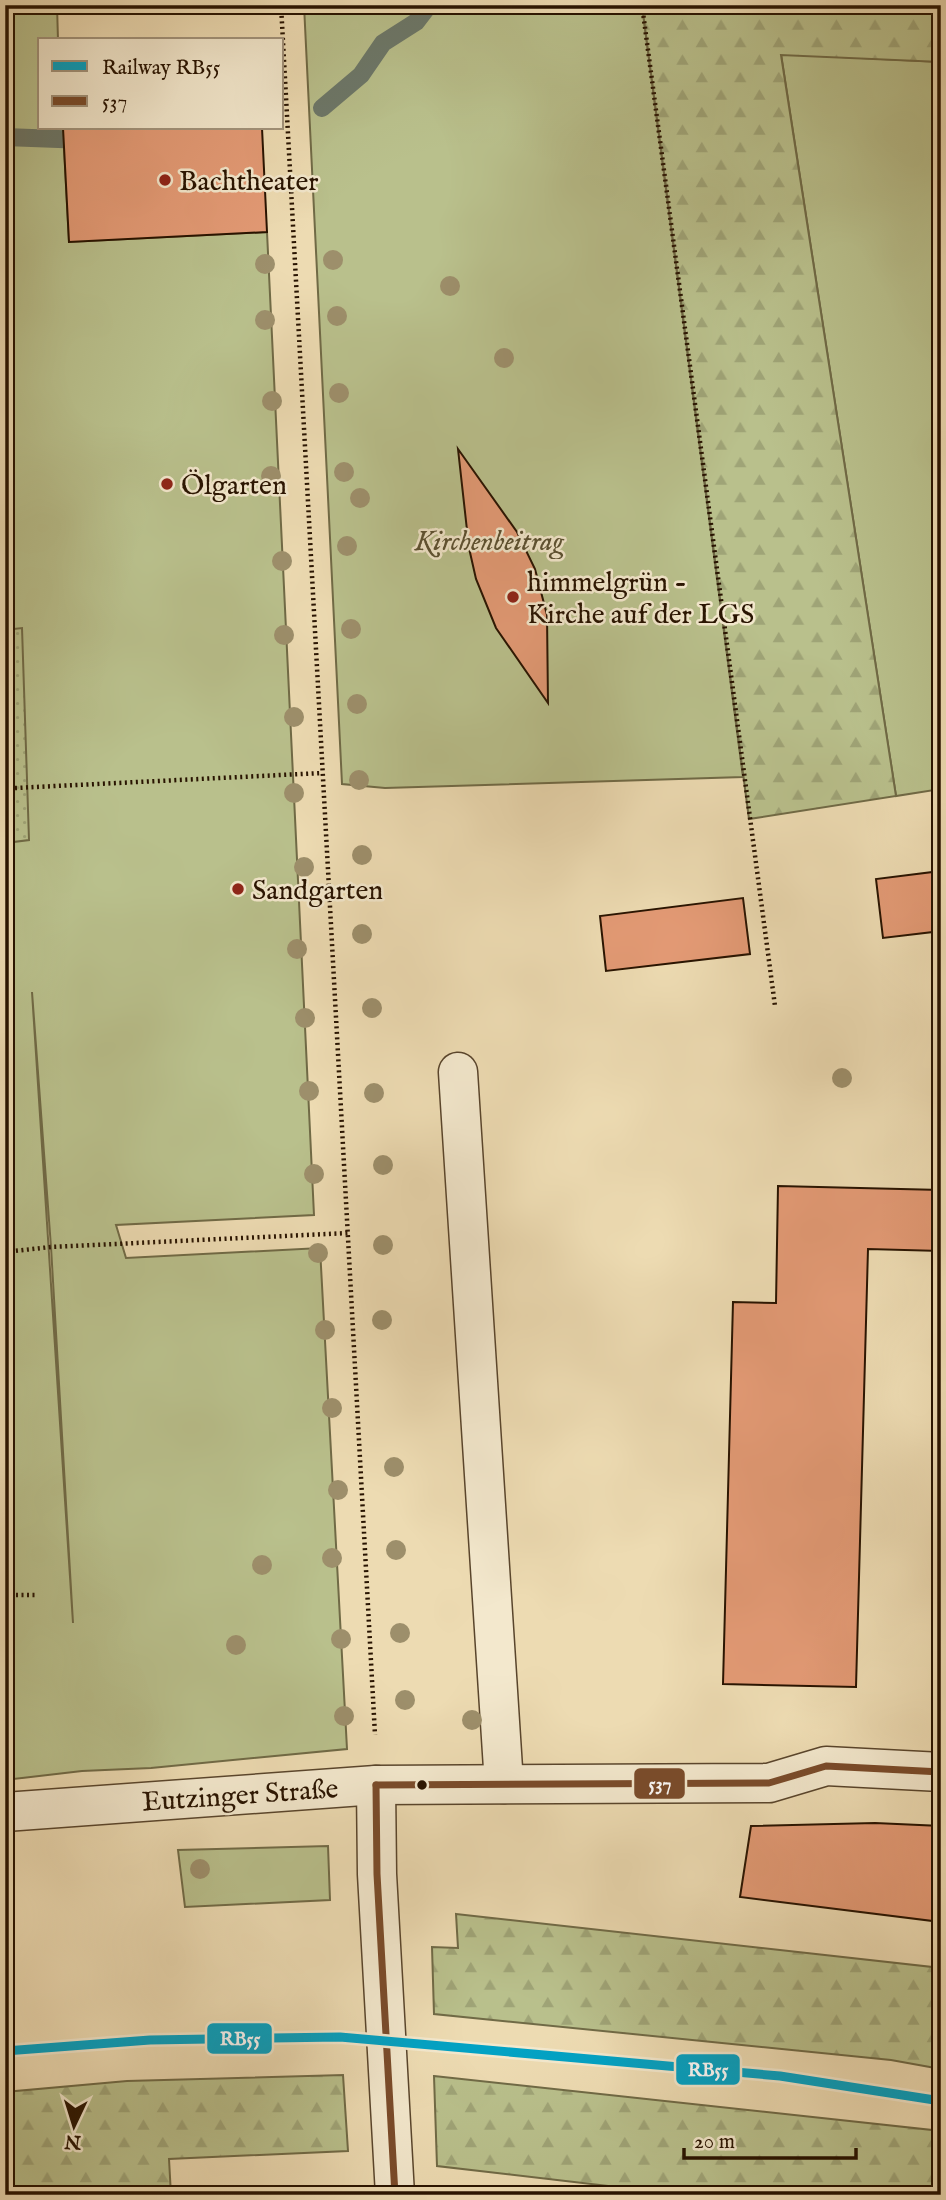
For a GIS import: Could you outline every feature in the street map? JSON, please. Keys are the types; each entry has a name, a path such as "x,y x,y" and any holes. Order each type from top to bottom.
{"street":[{"path":"458,1072 504,1784"},
{"path":"941,1761 941,1772"},
{"name":"Eutzinger Straße","path":"5,1812 376,1785 769,1783 826,1766 941,1772"},
{"path":"376,1785 380,1938 395,2179"}],"path":[{"path":"281,5 283,38"},
{"path":"642,5 775,1006"},
{"path":"284,61 376,1785"},
{"path":"15,788 322,773"},
{"path":"5,1252 51,1247 348,1233"},
{"path":"5,1594 38,1595"}],"green space":[{"path":"5,5 57,5 58,38 38,38 38,130 63,130 69,242 267,232 314,1215 116,1225 126,1258 320,1248 347,1749 151,1768 82,1771 5,1780","holes":["32,992 51,1247 73,1623"]},
{"name":"Kirchenbeitrag","path":"304,5 642,5 743,777 385,788 342,784"},
{"path":"642,5 941,5 941,62 781,55 896,796 749,819"},
{"path":"781,54 941,62 941,789 896,796"},
{"path":"22,628 29,840 5,843 5,630"},
{"path":"328,1846 330,1900 185,1907 178,1850"},
{"path":"456,1914 941,1968 941,2069 891,2060 434,2014 432,1947 458,1948"},
{"path":"343,2075 348,2151 169,2159 171,2195 5,2195 5,2092 127,2081"},
{"path":"434,2076 941,2131 941,2195 685,2195 437,2166"}],"building":[{"name":"Bachtheater","path":"63,130 262,130 267,232 69,242"},
{"name":"himmelgrün - Kirche auf der LGS","path":"458,449 517,532 535,569 547,615 548,703 496,628 476,579 469,548"},
{"path":"941,871 941,931 883,938 876,879"},
{"path":"743,898 750,954 606,971 600,916"},
{"path":"778,1186 941,1190 941,1251 868,1249 856,1687 723,1684 733,1302 776,1303"},
{"path":"875,1823 941,1826 941,1922 740,1897 751,1826"}],"waterway":[{"path":"322,108 361,75 383,43 416,22 429,5"},
{"path":"5,137 85,140"}],"rail line":[{"name":"RB55","path":"5,2051 150,2040 340,2037 780,2076 941,2101"}],"transit line":[{"name":"537","path":"376,1785 769,1783 826,1766 941,1772"},
{"name":"537","path":"376,1785 377,1874 395,2195"}],"place":[{"name":"Bachtheater","path":"165,180"},
{"name":"Ölgarten","path":"167,484"},
{"name":"himmelgrün - Kirche auf der LGS","path":"513,597"},
{"name":"Sandgarten","path":"238,889"}]}
